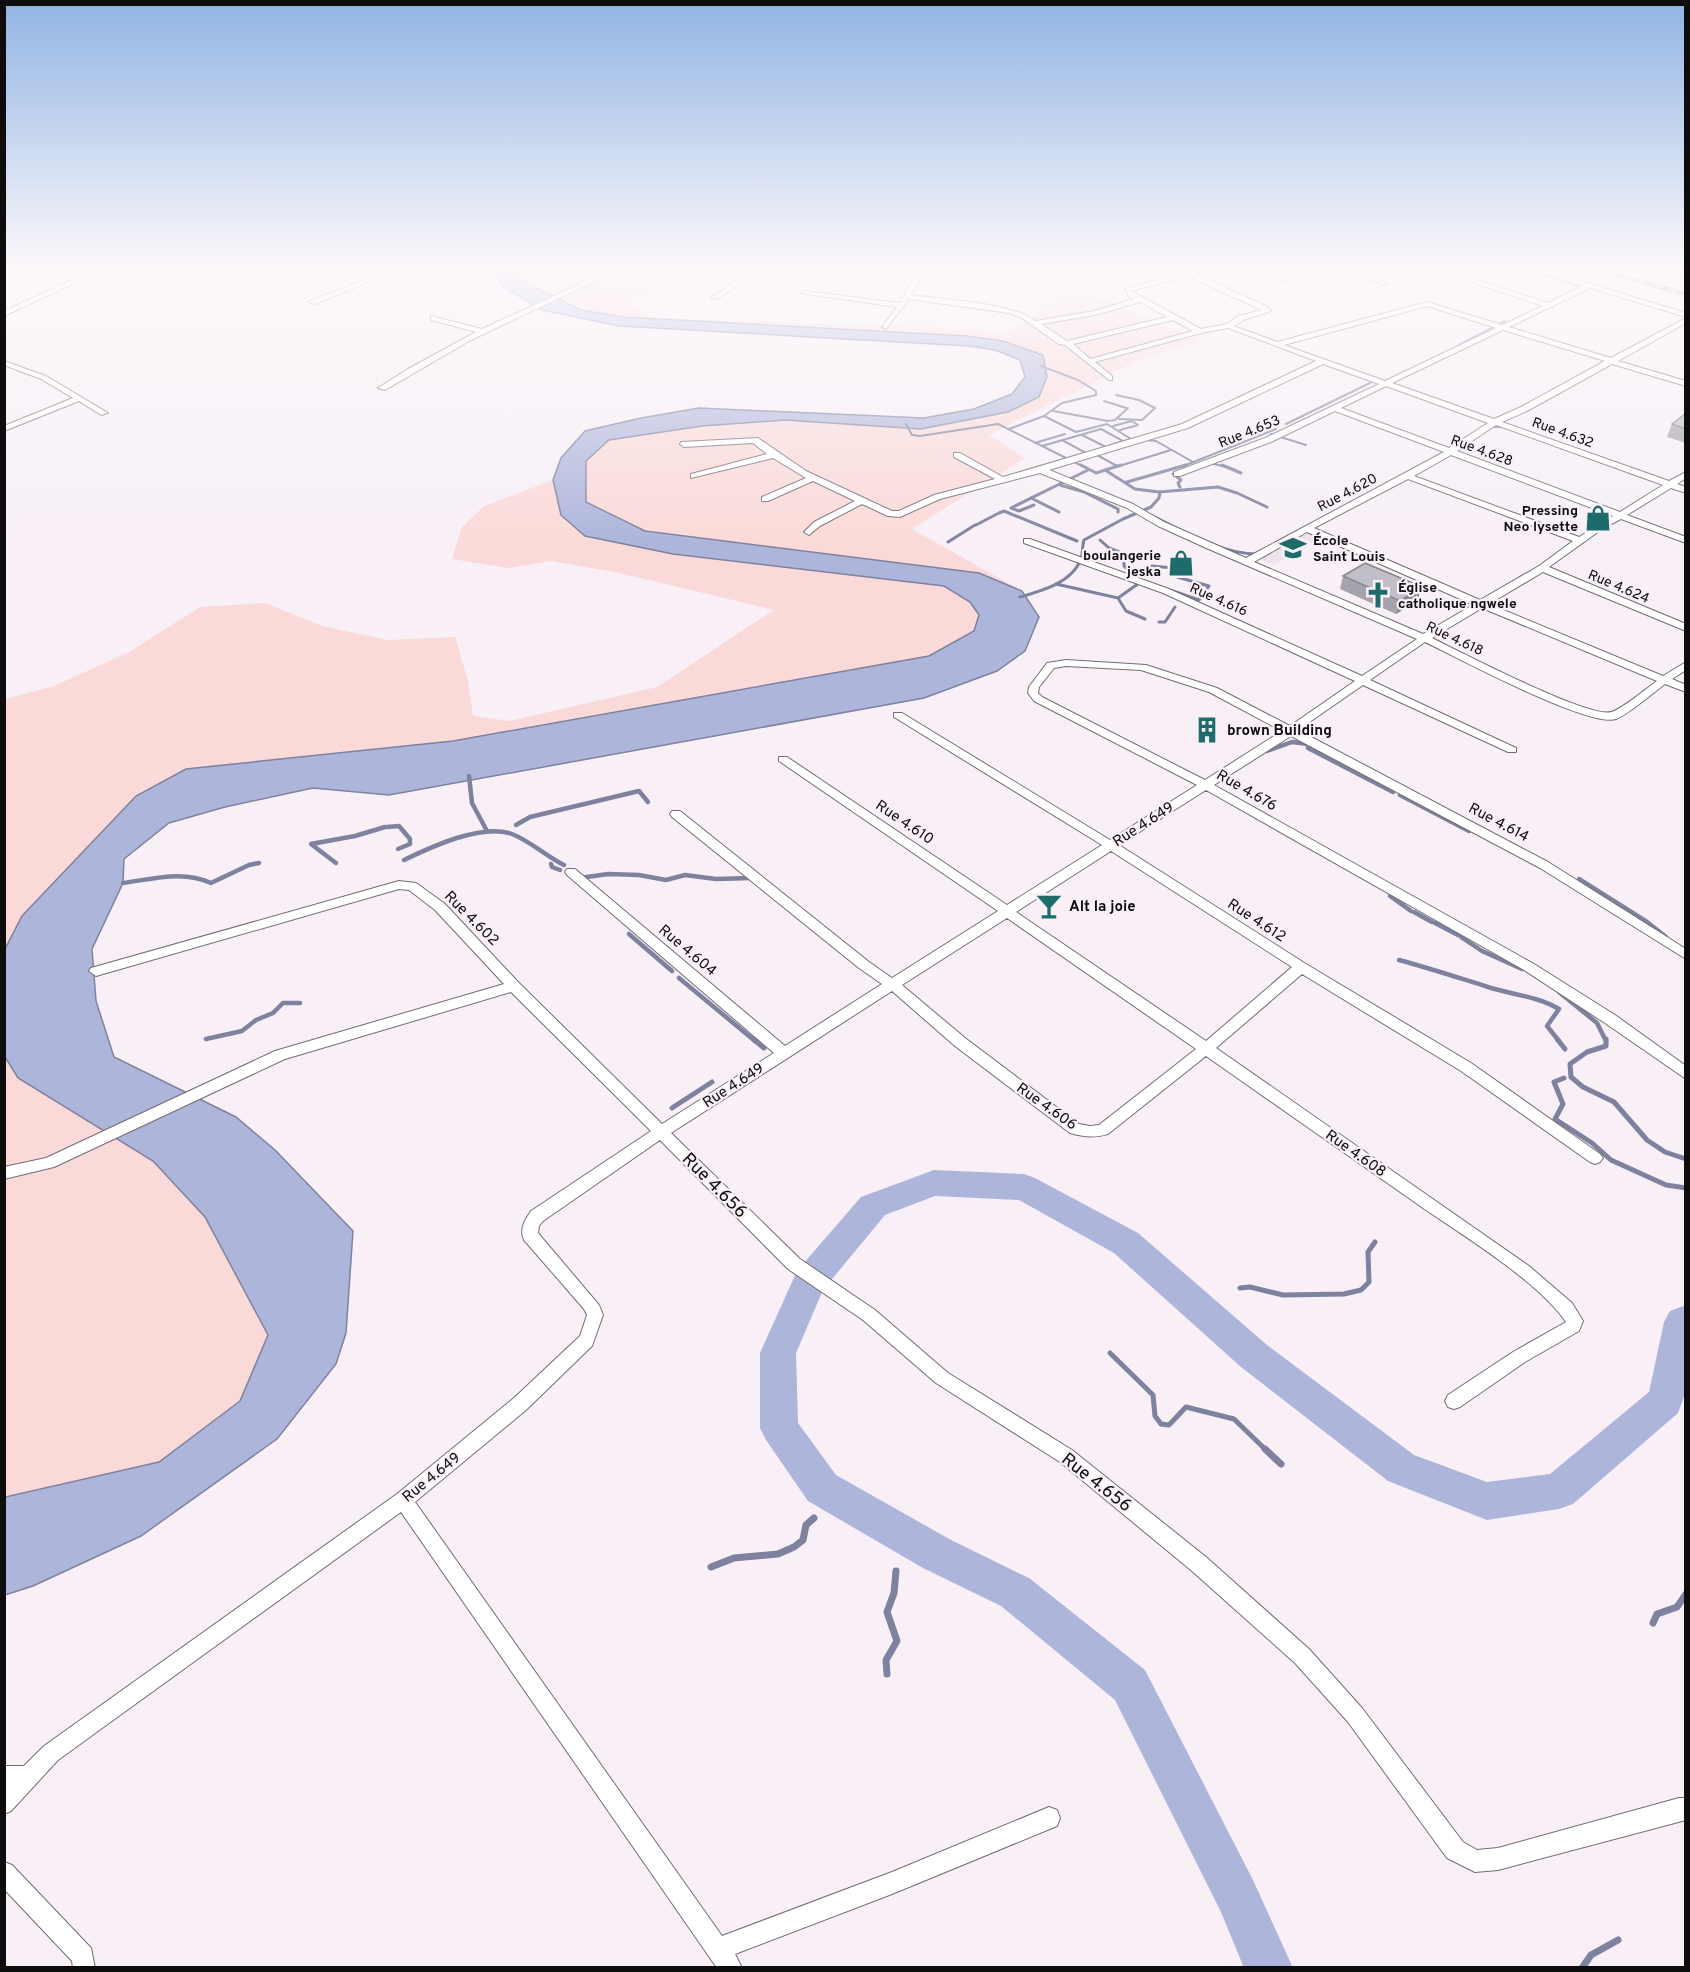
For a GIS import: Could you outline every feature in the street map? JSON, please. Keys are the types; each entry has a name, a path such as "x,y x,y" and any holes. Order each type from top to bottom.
{"street":[{"path":"382,388 428,360"},
{"name":"Rue 4.653","path":"1177,474 1268,440 1432,360"},
{"path":"1613,360 1686,384"},
{"name":"Rue 4.620","path":"1307,528 1407,476 1448,453 1495,422 1613,360"},
{"path":"1090,361 1109,378"},
{"path":"684,444 752,440 813,478 891,514 900,514 938,497 1041,470 1185,426 1323,361"},
{"name":"Rue 4.632","path":"1323,361 1686,490"},
{"path":"4,363 17,365 49,379 104,413"},
{"path":"5,428 79,398"},
{"name":"Rue 4.628","path":"1334,408 1448,453 1686,540"},
{"path":"694,476 773,455"},
{"path":"957,455 1002,480"},
{"name":"Rue 4.618","path":"1041,470 1130,506 1161,524 1424,638 1560,702 1595,715 1613,716 1686,665"},
{"name":"Rue 4.649","path":"4,1804 51,1753 403,1500 520,1404 586,1341 595,1315 591,1305 530,1235 531,1224 537,1216 661,1132 1290,731 1424,638 1542,568 1599,527 1686,474"},
{"path":"1407,476 1581,541"},
{"path":"765,499 813,478"},
{"path":"809,532 818,524 862,501"},
{"path":"1246,562 1307,528"},
{"name":"Rue 4.620","path":"1307,528 1686,689"},
{"name":"Rue 4.616","path":"1027,541 1166,591 1512,750"},
{"name":"Rue 4.624","path":"1542,568 1686,628"},
{"name":"Rue 4.676","path":"1290,731 1213,690 1142,667 1058,663 1050,665 1034,687 1033,693 1038,699 1204,784 1529,967 1610,1019 1686,1074"},
{"name":"Rue 4.612","path":"898,715 1110,844 1301,967 1466,1067 1595,1158"},
{"name":"Rue 4.614","path":"1290,731 1544,865 1686,955"},
{"name":"Rue 4.610","path":"783,759 1008,912"},
{"name":"Rue 4.606","path":"676,814 827,936 893,985 960,1042 1075,1129 1090,1132 1103,1130 1207,1048 1301,967"},
{"name":"Rue 4.604","path":"571,872 784,1053"},
{"name":"Rue 4.602","path":"96,971 406,884 440,907 514,986 661,1132"},
{"name":"Rue 4.608","path":"1008,912 1207,1048 1500,1254 1573,1314 1575,1321 1573,1326 1519,1357 1454,1401"},
{"path":"4,1173 49,1163 280,1055 514,986"},
{"name":"Rue 4.656","path":"661,1132 794,1264 868,1315 942,1378 1066,1456 1199,1563 1302,1656 1355,1715 1455,1850 1475,1862 1498,1859 1678,1809 1686,1809"},
{"path":"403,1500 731,1968"},
{"path":"4,1776 27,1777"},
{"path":"718,1949 892,1883 1048,1818"},
{"path":"4,1873 83,1956 84,1968"}],"shaded area":[{"path":"1026,360 1138,360 989,435 1025,458 912,529 1022,591 979,573 644,531 586,502 586,461 608,440 702,426 785,420 921,429 1008,412 1039,397 1047,377"},
{"path":"553,480 561,515 673,554 944,586 970,602 979,615 973,631 929,656 453,741 186,769 136,796 22,916 5,949 5,699 54,686 129,652 200,607 265,603 322,626 388,640 455,637 468,681 473,716 510,721 657,687 774,610 615,572 551,561 508,568 452,559 462,527 484,506"},
{"name":"École Saint Louis","path":"1308,533 1321,539 1273,565 1260,559"},
{"path":"4,1057 18,1078 153,1161 205,1217 268,1335 240,1401 159,1462 5,1497"}],"water":[{"path":"1020,360 1044,360 1047,377 1039,397 1008,412 921,429 785,420 702,426 609,440 586,461 586,502 645,531 979,573 1022,591 1039,617 1025,651 997,671 924,698 389,795 313,788 225,807 169,823 124,859 123,883 92,949 96,1001 114,1057 236,1117 275,1150 353,1231 346,1333 336,1364 277,1439 141,1536 33,1586 5,1595 5,1497 159,1462 240,1401 268,1335 205,1217 153,1161 18,1078 5,1057 5,949 22,916 136,796 186,769 453,741 929,656 974,631 979,615 970,602 944,586 673,554 585,536 561,515 553,480 561,458 585,431 641,418 699,408 924,418 974,409 1012,394 1025,377"}],"building":[{"path":"1685,414 1686,429 1672,424"},
{"path":"1365,563 1422,587 1400,601 1343,576"}],"waterway":[{"path":"1041,366 1078,380 1096,391 1096,395 1062,403 1044,416"},
{"path":"1286,424 1372,382"},
{"path":"1116,395 1139,400 1155,408 1142,420 1119,419"},
{"path":"1104,401 1126,408"},
{"path":"1053,411 1108,421 1115,420 1128,408"},
{"path":"1009,429 1044,416"},
{"path":"1044,416 1076,432 1107,424 1131,439 1110,445"},
{"path":"1113,426 1132,421 1138,425 1120,430"},
{"path":"906,424 912,435 920,436 998,424 1036,443"},
{"path":"1474,439 1491,427 1505,427"},
{"path":"1062,440 1101,429 1123,441"},
{"path":"1186,465 1276,429"},
{"path":"1036,443 1065,434"},
{"path":"1271,434 1306,445"},
{"path":"1082,435 1106,447"},
{"path":"1042,446 1062,440"},
{"path":"1062,440 1086,453"},
{"path":"1146,440 1156,441 1193,462"},
{"path":"1036,443 1042,446"},
{"path":"1042,446 1084,467"},
{"path":"1116,467 1171,450"},
{"path":"1097,455 1117,466"},
{"path":"1210,463 1226,467"},
{"path":"1081,465 1096,473 1105,470"},
{"path":"1105,470 1121,465"},
{"path":"1127,482 1186,465"},
{"path":"1181,467 1186,465"},
{"path":"1222,465 1241,473"},
{"path":"1031,498 1088,470"},
{"path":"1105,470 1135,489 1159,492 1218,487 1267,507"},
{"path":"1178,472 1173,474 1181,480 1178,483 1180,487"},
{"path":"1060,485 1084,492 1118,509 1118,512"},
{"path":"1056,584 1077,567 1081,559 1084,540 1151,507 1159,498 1160,492"},
{"path":"1031,498 1059,512"},
{"path":"1031,498 1011,508 1019,511 1034,505"},
{"path":"999,513 1004,511 1077,541"},
{"path":"976,525 997,514"},
{"path":"1151,515 1216,546 1257,554"},
{"path":"948,542 975,525"},
{"path":"1100,540 1109,548 1124,554 1124,566 1130,571 1141,574 1152,566 1173,568 1177,577 1209,586 1199,600 1173,591"},
{"path":"1118,598 1142,581"},
{"path":"1020,597 1056,584"},
{"path":"1056,584 1118,598"},
{"path":"1118,598 1126,611 1145,619"},
{"path":"1159,622 1165,622 1175,607"},
{"path":"1267,751 1292,742 1308,744 1308,748 1393,792"},
{"path":"469,776 472,803 487,831"},
{"path":"516,825 530,817 639,791 648,802"},
{"path":"1400,795 1469,831"},
{"path":"387,827 399,826 410,839 410,844 398,849"},
{"path":"336,863 311,844 355,836 385,827"},
{"path":"404,860 457,838 500,831 519,837 564,865"},
{"path":"123,883 179,876 211,883 249,865 259,863"},
{"path":"551,864 552,867 560,870"},
{"path":"580,878 608,874 639,875 666,880 685,875 716,879 752,878"},
{"path":"1579,879 1647,922 1666,937"},
{"path":"1390,896 1411,911"},
{"path":"1414,912 1432,922"},
{"path":"1435,923 1458,935"},
{"path":"629,934 672,971"},
{"path":"1461,937 1482,951 1522,969"},
{"path":"1399,960 1497,990 1533,998 1559,1009 1547,1026 1559,1041"},
{"path":"679,978 755,1041"},
{"path":"1559,992 1597,1023 1606,1041"},
{"path":"206,1039 242,1031 256,1020 273,1013 283,1003 300,1003"},
{"path":"753,1039 764,1048"},
{"path":"1557,1039 1565,1049"},
{"path":"1606,1041 1606,1046 1587,1052 1570,1064 1571,1077 1583,1087 1614,1102 1647,1140 1665,1152 1686,1159"},
{"path":"1564,1078 1554,1082 1563,1104 1555,1119 1592,1143 1611,1160 1666,1185 1686,1188"},
{"path":"672,1108 712,1082"},
{"path":"1269,1968 1237,1896 1130,1685 1015,1592 937,1554 822,1488 779,1428 778,1353 809,1281 873,1206 934,1183 1024,1187 1126,1243 1254,1356 1401,1468 1487,1501 1559,1491 1665,1401 1682,1322 1686,1320"},
{"path":"1240,1288 1250,1287 1283,1295 1344,1294 1361,1290 1369,1282 1368,1252 1375,1242"},
{"path":"1110,1353 1153,1395 1155,1416 1161,1424 1169,1425 1186,1407 1234,1419 1267,1451"},
{"path":"1265,1449 1281,1464"},
{"path":"711,1567 734,1558 778,1554 794,1547 803,1540 806,1525 814,1518"},
{"path":"887,1674 886,1660 897,1641 887,1612 894,1593 896,1571"},
{"path":"1653,1623 1657,1614 1677,1607 1686,1594"},
{"path":"1582,1968 1591,1955 1618,1940"}],"place":[{"name":"Pressing Neo lysette","path":"1598,518"},
{"name":"École Saint Louis","path":"1293,548"},
{"name":"boulangerie jeska","path":"1181,563"},
{"name":"Église catholique ngwele","path":"1378,595"},
{"name":"brown Building","path":"1207,730"},
{"name":"Alt la joie","path":"1049,906"}]}
